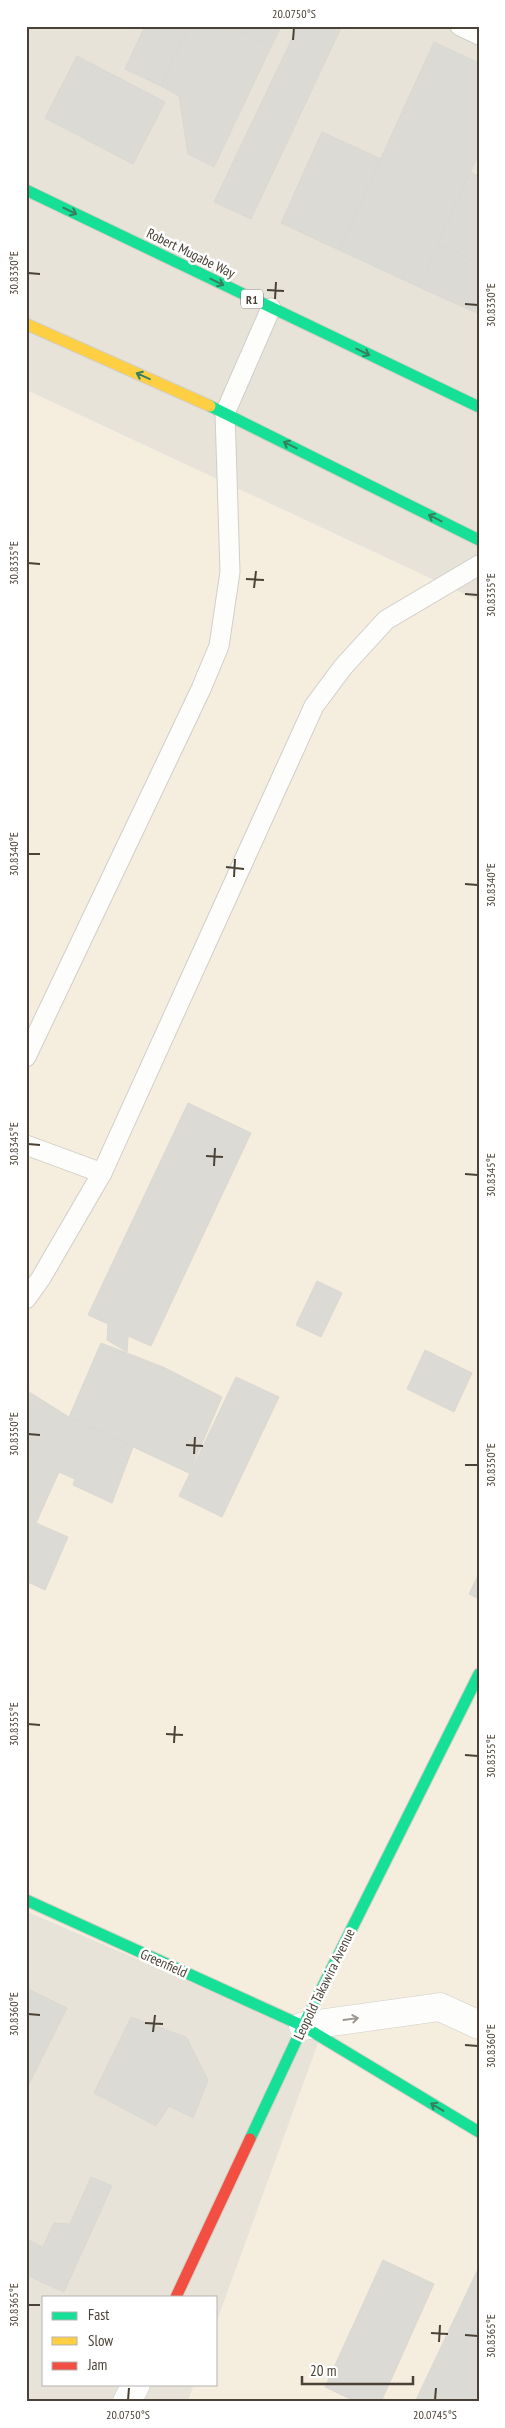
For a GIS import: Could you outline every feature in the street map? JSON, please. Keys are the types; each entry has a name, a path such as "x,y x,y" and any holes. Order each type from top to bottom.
{"main road":[{"name":"Robert Mugabe Way","path":"26,190 479,407"},
{"path":"26,324 225,413 479,540"},
{"name":"Leopold Takawira Avenue","path":"176,2296 302,2026 479,1674"},
{"name":"Greenfield","path":"26,1900 302,2026 479,2132"}],"street":[{"path":"302,2026 440,2007 479,2025"},
{"path":"128,2402 135,2386"}],"lane":[{"path":"460,26 479,35"},
{"path":"26,1057 201,689 219,646 230,572 225,413 271,308"},
{"path":"26,1299 41,1278 102,1173 314,706 349,660 386,620 479,565"},
{"path":"26,1145 102,1173"}],"shaded area":[{"path":"26,26 479,26 479,601 26,390"},
{"path":"26,390 479,601 479,2402 188,2402 193,2386 218,2386 218,2318 320,2038 26,1911"},
{"path":"26,1911 320,2038 218,2318 218,2296 42,2296 42,2386 193,2386 188,2402 26,2402"}],"building":[{"path":"145,26 189,26 161,86 125,69"},
{"path":"189,26 228,26 271,47 214,167 188,154 179,96 161,86"},
{"path":"232,26 281,26 271,47 232,28"},
{"path":"298,26 342,26 251,219 214,202"},
{"path":"434,42 479,63 479,153 419,287 339,250"},
{"path":"77,56 165,102 133,164 45,118"},
{"path":"322,132 381,159 339,250 281,223"},
{"path":"470,172 479,176 479,263 438,244"},
{"path":"438,244 479,263 479,314 419,287"},
{"path":"188,1103 251,1133 151,1346 128,1336 127,1352 107,1340 108,1324 88,1315"},
{"path":"317,1281 342,1293 321,1337 296,1325"},
{"path":"101,1343 163,1367 222,1397 189,1473 69,1417"},
{"path":"425,1350 472,1373 454,1412 407,1389"},
{"path":"236,1377 279,1397 222,1517 179,1496"},
{"path":"26,1390 69,1417 133,1447 112,1503 73,1485 75,1479 59,1472 36,1523 68,1537 45,1590 26,1581"},
{"path":"479,1573 479,1599 469,1594"},
{"path":"26,1988 67,2008 29,2084 26,2082"},
{"path":"131,2017 186,2037 208,2080 193,2118 169,2106 156,2126 94,2093"},
{"path":"91,2177 112,2186 64,2292 26,2275 26,2239 43,2247 54,2223 70,2224"},
{"path":"383,2260 434,2284 381,2402 357,2402 325,2387"},
{"path":"479,2267 479,2402 415,2402"}],"traffic: fast":[{"path":"26,190 479,407"},
{"path":"210,406 479,540"},
{"path":"250,2139 303,2026 479,1674"},
{"path":"26,1900 303,2026 479,2132"}],"traffic: slow":[{"path":"26,324 210,406"}],"traffic: jam":[{"path":"176,2296 250,2139"}]}
